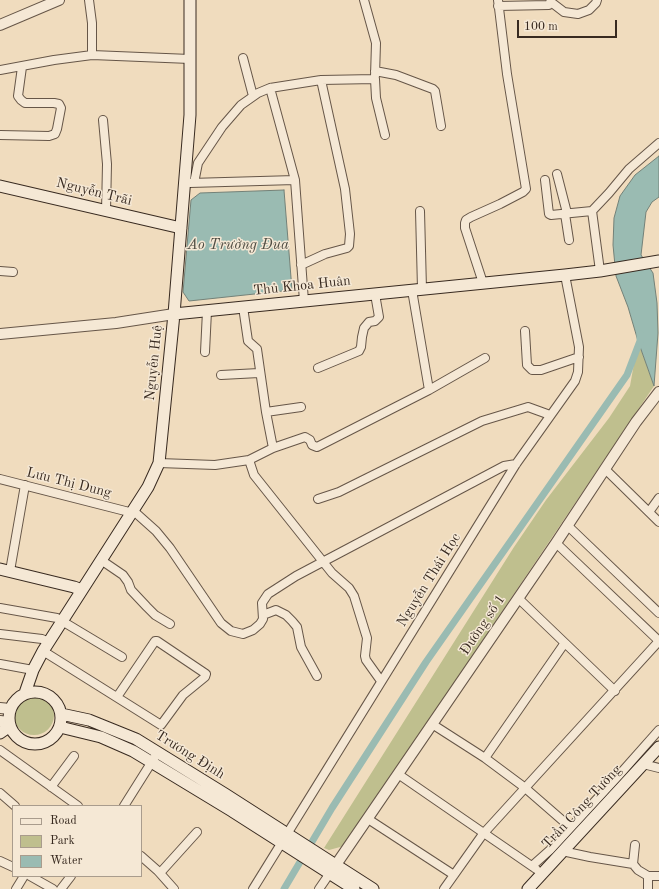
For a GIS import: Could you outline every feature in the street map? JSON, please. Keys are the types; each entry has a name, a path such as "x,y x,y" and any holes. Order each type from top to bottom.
{"main road":[{"name":"Nguyễn Huệ","path":"25,693 33,670 43,652 100,560 148,487 159,462 181,228 189,183 190,0"},
{"name":"Nguyễn Trãi","path":"0,186 181,228"},
{"name":"Thủ Khoa Huân","path":"174,314 565,275 659,261"},
{"path":"5,570 82,590"},
{"path":"33,691 42,692 50,696 60,709 60,726 49,740 32,744 24,742 17,737 6,723 5,709 25,693 33,691"},
{"name":"Trương Định","path":"60,714 89,720 136,739 155,757 328,866"},
{"path":"0,733 6,723"},
{"name":"Trương Định","path":"60,726 101,737 133,751 155,757"},
{"name":"Trần Công Tường","path":"528,889 537,870 562,850 659,747"},
{"path":"328,866 354,889"},
{"path":"328,866 373,889"}],"street":[{"path":"0,25 59,0"},
{"path":"89,0 92,23 92,55"},
{"path":"364,0 376,43 376,98 385,135"},
{"path":"483,283 465,228 466,220 500,204 526,189 507,74 498,3 549,5 551,1 564,12 578,14 589,10 597,0"},
{"path":"0,70 92,55 190,59"},
{"path":"242,58 254,96"},
{"path":"0,135 49,136 55,134 57,129 60,108 59,104 25,103 20,100 18,96 22,67"},
{"path":"295,180 189,183 198,163 234,112 254,96 270,88 321,80 375,75 396,75 433,89 435,92 441,126"},
{"path":"301,265 325,254 347,248 349,246 350,234 345,189 321,80"},
{"path":"270,88 295,180 304,301"},
{"path":"103,120 107,164 106,211"},
{"path":"545,180 549,214 592,211 628,169 659,143"},
{"path":"557,174 566,214 569,240"},
{"path":"420,211 417,290 429,390"},
{"path":"592,211 603,270"},
{"path":"0,271 13,272"},
{"name":"Nguyễn Thái Học","path":"253,889 289,841 381,681 516,464 575,381 578,372 579,347 565,275"},
{"path":"318,368 359,350 361,347 364,328 369,322 375,321 379,317 375,294"},
{"path":"243,307 247,338 249,342 257,349 259,373 273,448"},
{"path":"205,352 207,311"},
{"name":"Thủ Khoa Huân","path":"0,334 116,322 174,314"},
{"path":"525,331 527,365 532,370 541,370 579,357"},
{"path":"159,462 216,465 249,460 273,448 305,437 310,440 312,445 318,447 429,390 485,358"},
{"path":"221,375 259,373"},
{"name":"Đường số 1","path":"328,866 368,819 556,543 636,422 659,392"},
{"path":"266,412 301,407"},
{"path":"318,499 339,492 482,421 528,407 550,415"},
{"path":"249,460 254,475 323,562 349,588 354,596 367,638 366,660 381,681"},
{"path":"317,676 303,652 296,627 292,620 276,610 263,615 262,603 268,594 296,576 504,466 516,464"},
{"path":"605,469 659,522"},
{"name":"Lưu Thị Dung","path":"0,479 138,514 143,517 170,548 221,623 231,631 243,634 253,630 260,624 263,615"},
{"path":"5,570 25,485"},
{"path":"649,512 659,498"},
{"path":"567,525 659,613"},
{"path":"444,889 483,834 524,787 615,691 659,641 556,543"},
{"path":"100,560 123,575 131,590 147,607 155,615 170,624"},
{"path":"518,598 564,644 615,691"},
{"path":"0,608 57,618 122,657"},
{"path":"0,634 42,639 49,642"},
{"path":"43,652 161,725 183,694 205,677 206,674 155,641 117,697"},
{"path":"485,758 564,644"},
{"path":"0,664 33,670"},
{"path":"432,724 485,758 524,787 570,827"},
{"name":"Trần Công Tường","path":"537,870 550,850 570,827 659,730"},
{"path":"0,750 77,805"},
{"path":"51,786 74,756"},
{"path":"125,805 155,757"},
{"path":"643,764 659,768"},
{"path":"398,774 537,870"},
{"path":"0,793 14,805"},
{"path":"368,819 454,875"},
{"path":"160,873 197,832"},
{"path":"635,845 634,864 638,870 648,876 659,876"},
{"path":"562,850 604,860 634,864"},
{"path":"142,857 160,873 174,889"},
{"path":"0,861 12,867"},
{"path":"319,889 328,866"},
{"path":"648,876 648,889"},
{"path":"16,889 23,877"},
{"path":"32,877 53,889"},
{"path":"61,889 70,877"}],"green space":[{"path":"638,341 654,386 344,846 329,850 324,848 514,547 546,500 609,418 630,386"},
{"path":"38,695 45,698 51,704 54,715 53,723 45,732 38,735 30,735 23,732 15,723 14,711 17,704 26,696"}],"water":[{"path":"659,156 659,197 652,202 646,212 641,255 653,273 657,303 658,333 654,386 628,307 616,276 613,245 614,218 620,196 635,175"},
{"name":"Ao Trường Đua","path":"284,190 292,290 189,301 183,292 191,200 200,193"}],"waterway":[{"path":"284,889 332,808 426,662 627,375 640,341 640,334"}]}
